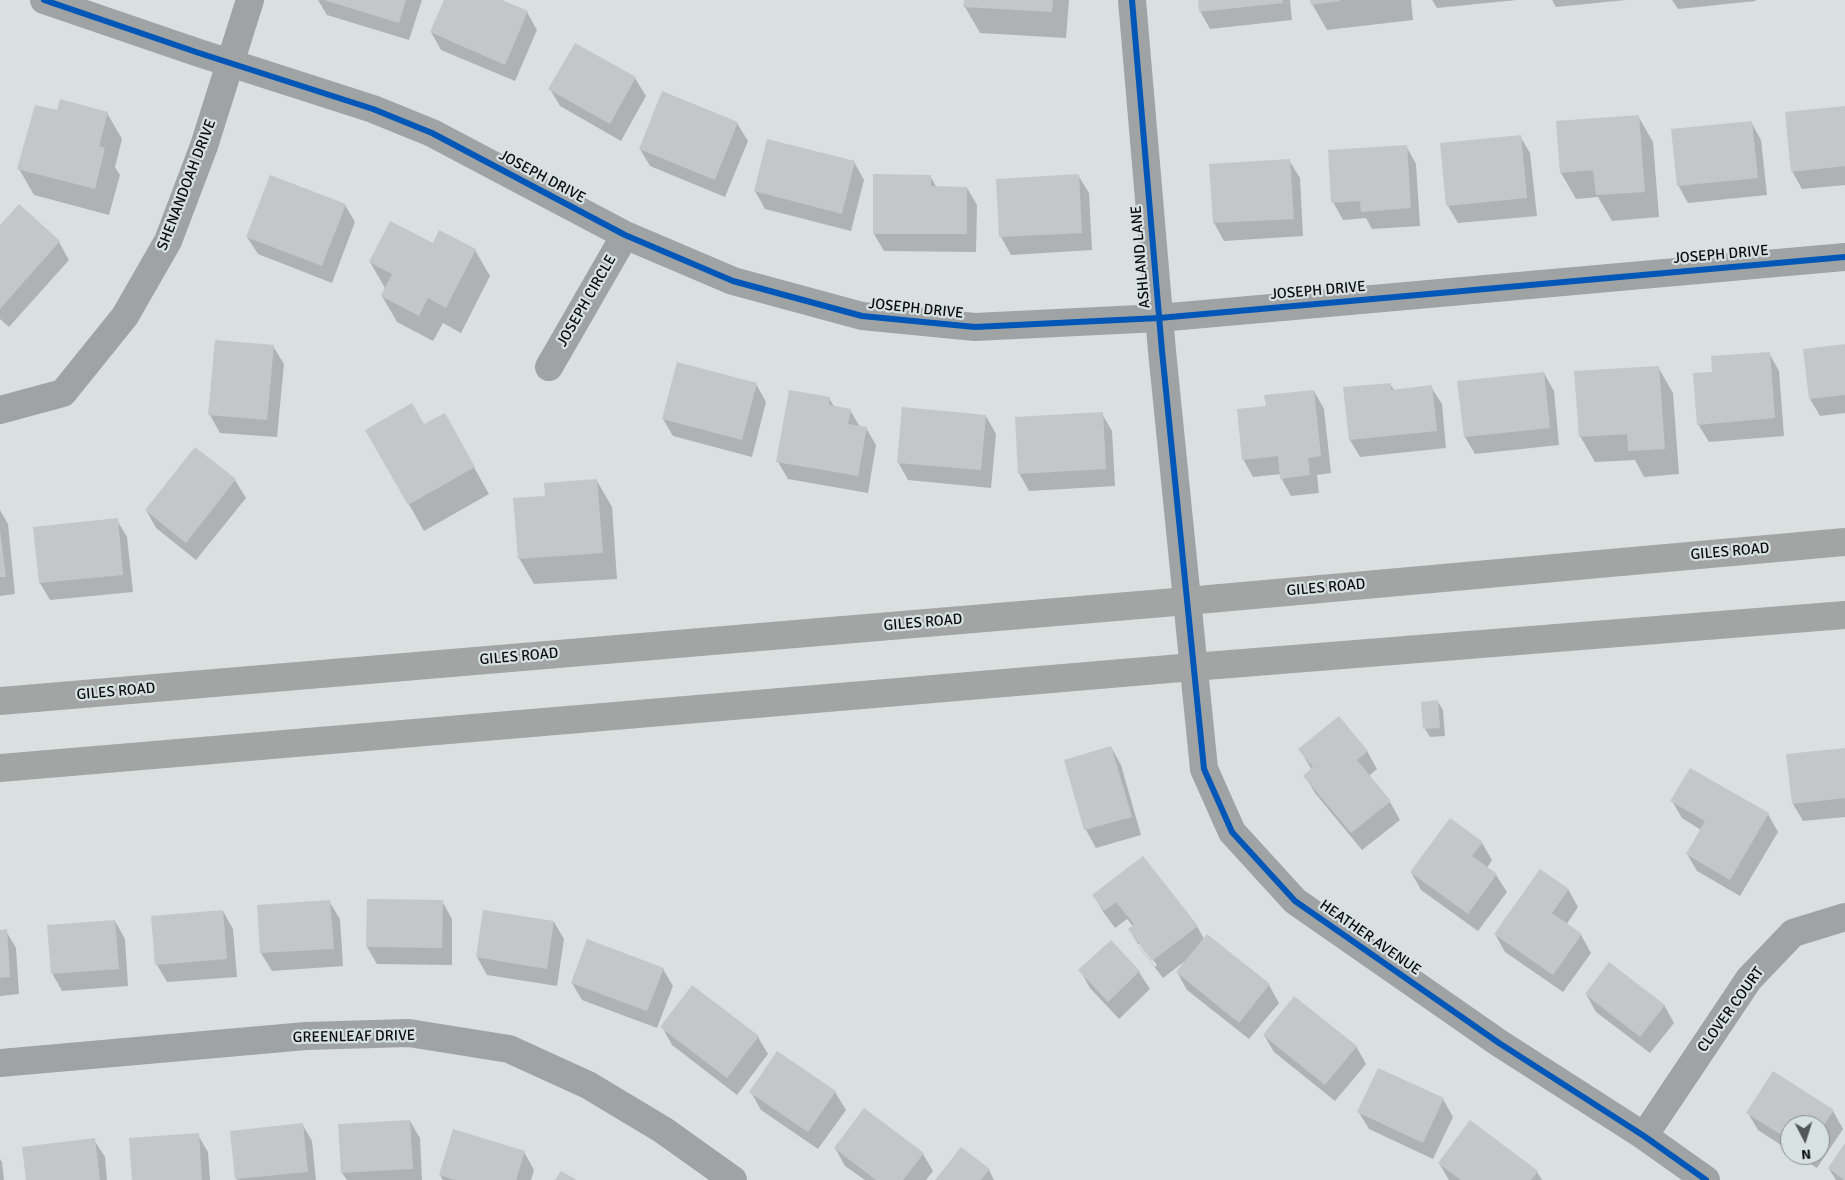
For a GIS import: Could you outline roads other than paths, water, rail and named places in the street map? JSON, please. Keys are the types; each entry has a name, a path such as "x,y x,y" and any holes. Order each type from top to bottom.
{"main road":[{"name":"GILES ROAD","path":"0,701 1187,601 1845,542"},
{"path":"0,768 1193,667 1845,615"}],"street":[{"name":"JOSEPH DRIVE","path":"44,0 373,110 432,134 625,235 733,281 862,316 975,327 1159,318 1845,257"},
{"name":"SHENANDOAH DRIVE","path":"0,410 63,393 126,316 168,241 204,146 250,0"},
{"name":"ASHLAND LANE","path":"1132,0 1159,318 1187,601"},
{"name":"JOSEPH CIRCLE","path":"549,367 625,235"},
{"name":"HEATHER AVENUE","path":"1187,601 1204,769 1232,832 1295,901 1498,1043 1644,1136 1706,1180"},
{"name":"CLOVER COURT","path":"1644,1136 1749,979 1793,933 1845,917"},
{"name":"GREENLEAF DRIVE","path":"0,1063 306,1036 409,1033 509,1049 588,1085 663,1130 733,1180"}]}
